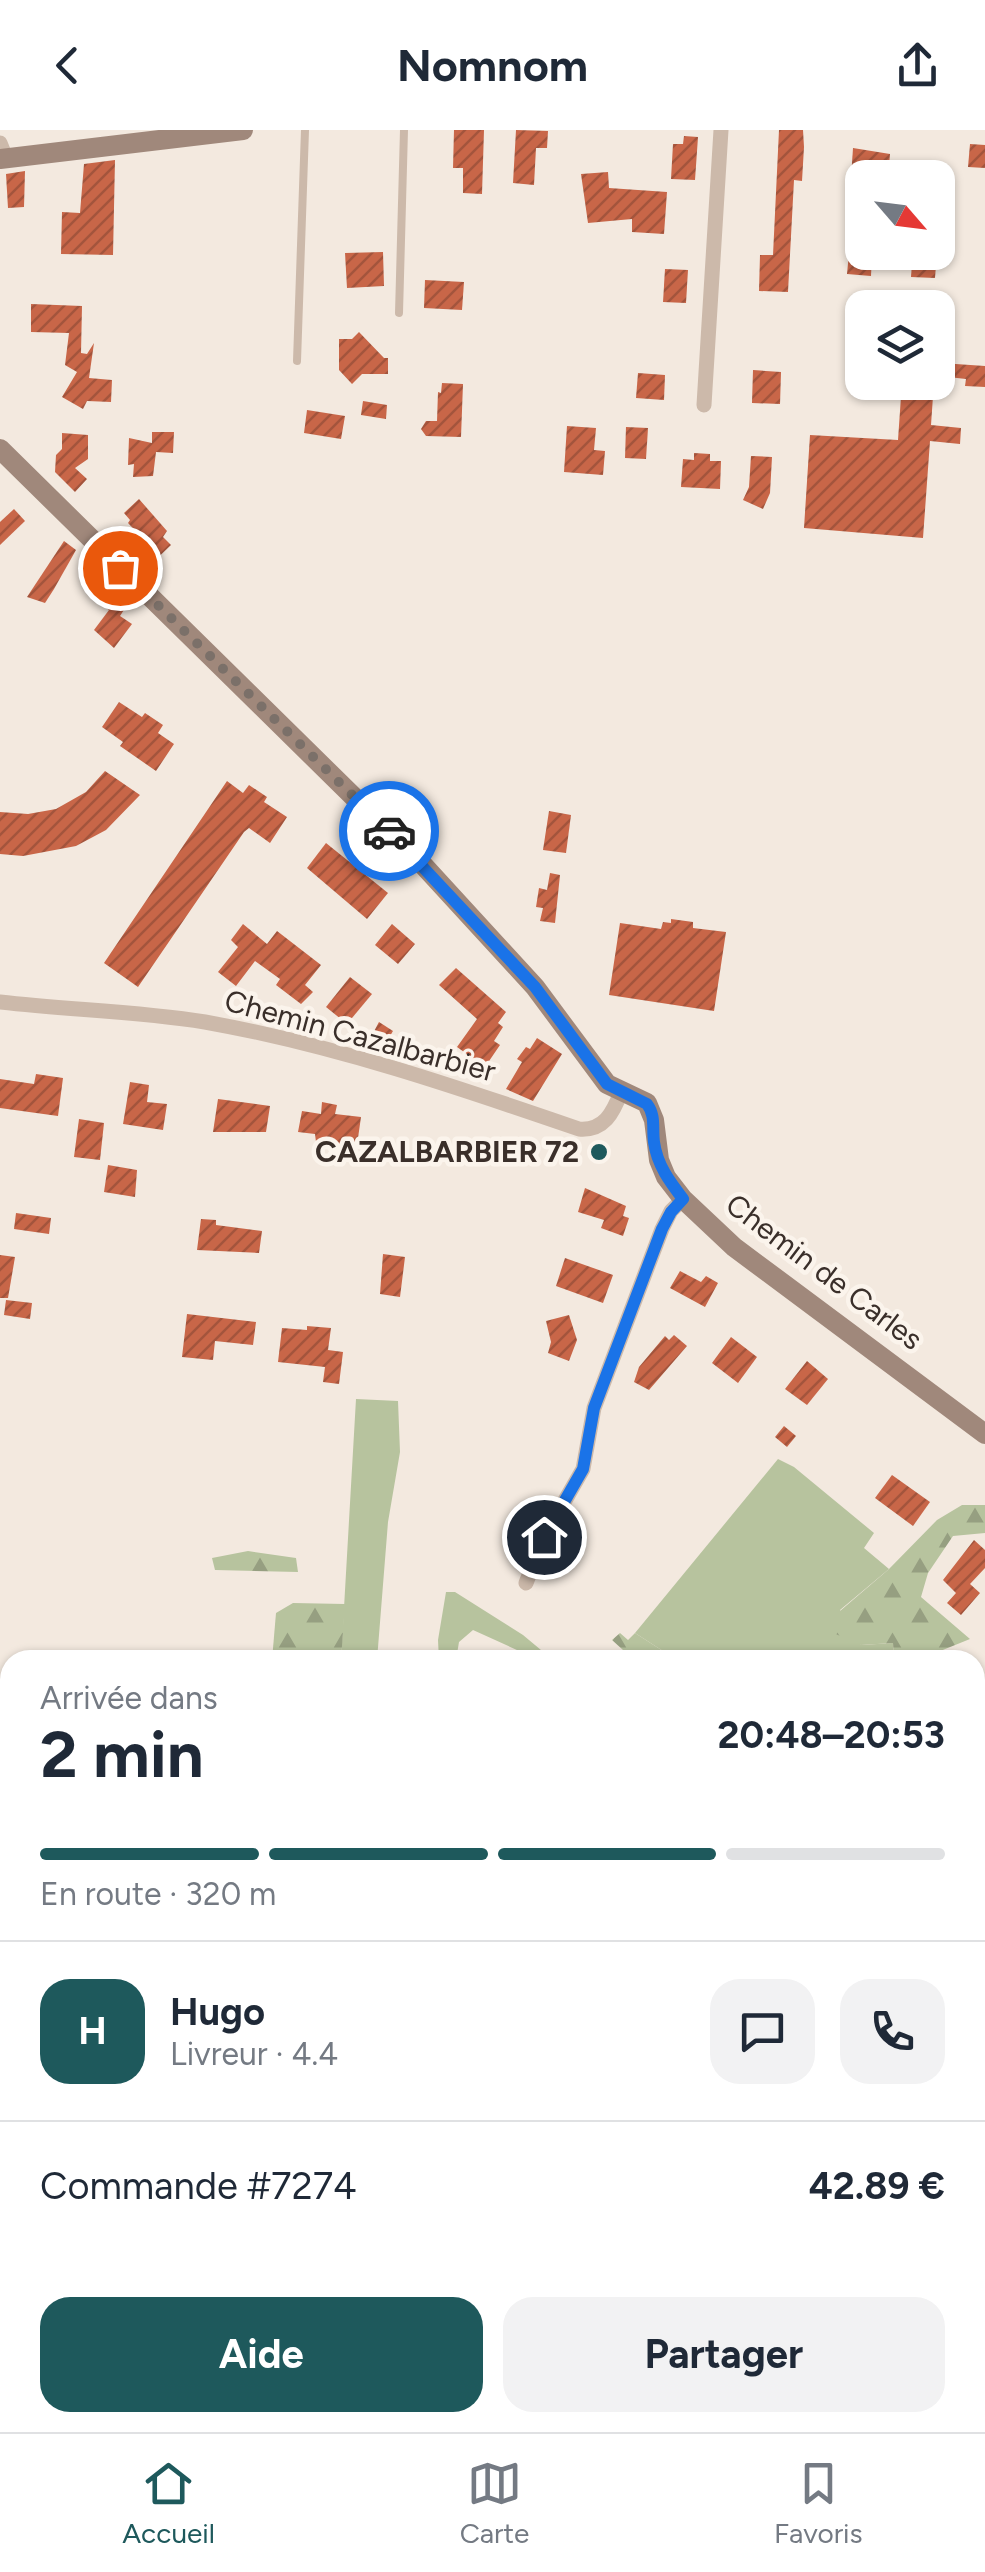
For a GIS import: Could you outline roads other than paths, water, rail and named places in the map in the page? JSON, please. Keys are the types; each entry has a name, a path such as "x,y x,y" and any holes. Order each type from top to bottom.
{"street":[{"path":"2,153 243,130"},
{"path":"704,405 721,130"},
{"name":"Chemin de Carles","path":"0,449 424,866 535,987 607,1084 639,1099 652,1110 659,1160 683,1199 734,1247 985,1434"},
{"name":"Chemin Cazalbarbier","path":"0,1002 182,1019 289,1038 440,1081 580,1129 593,1130 606,1122 621,1092"},
{"path":"526,1583 544,1537 583,1469 594,1408 662,1229 683,1199"}],"lane":[{"path":"297,362 305,130"},
{"path":"399,313 404,130"}],"place":[{"name":"CAZALBARBIER 72","path":"599,1152"}]}
